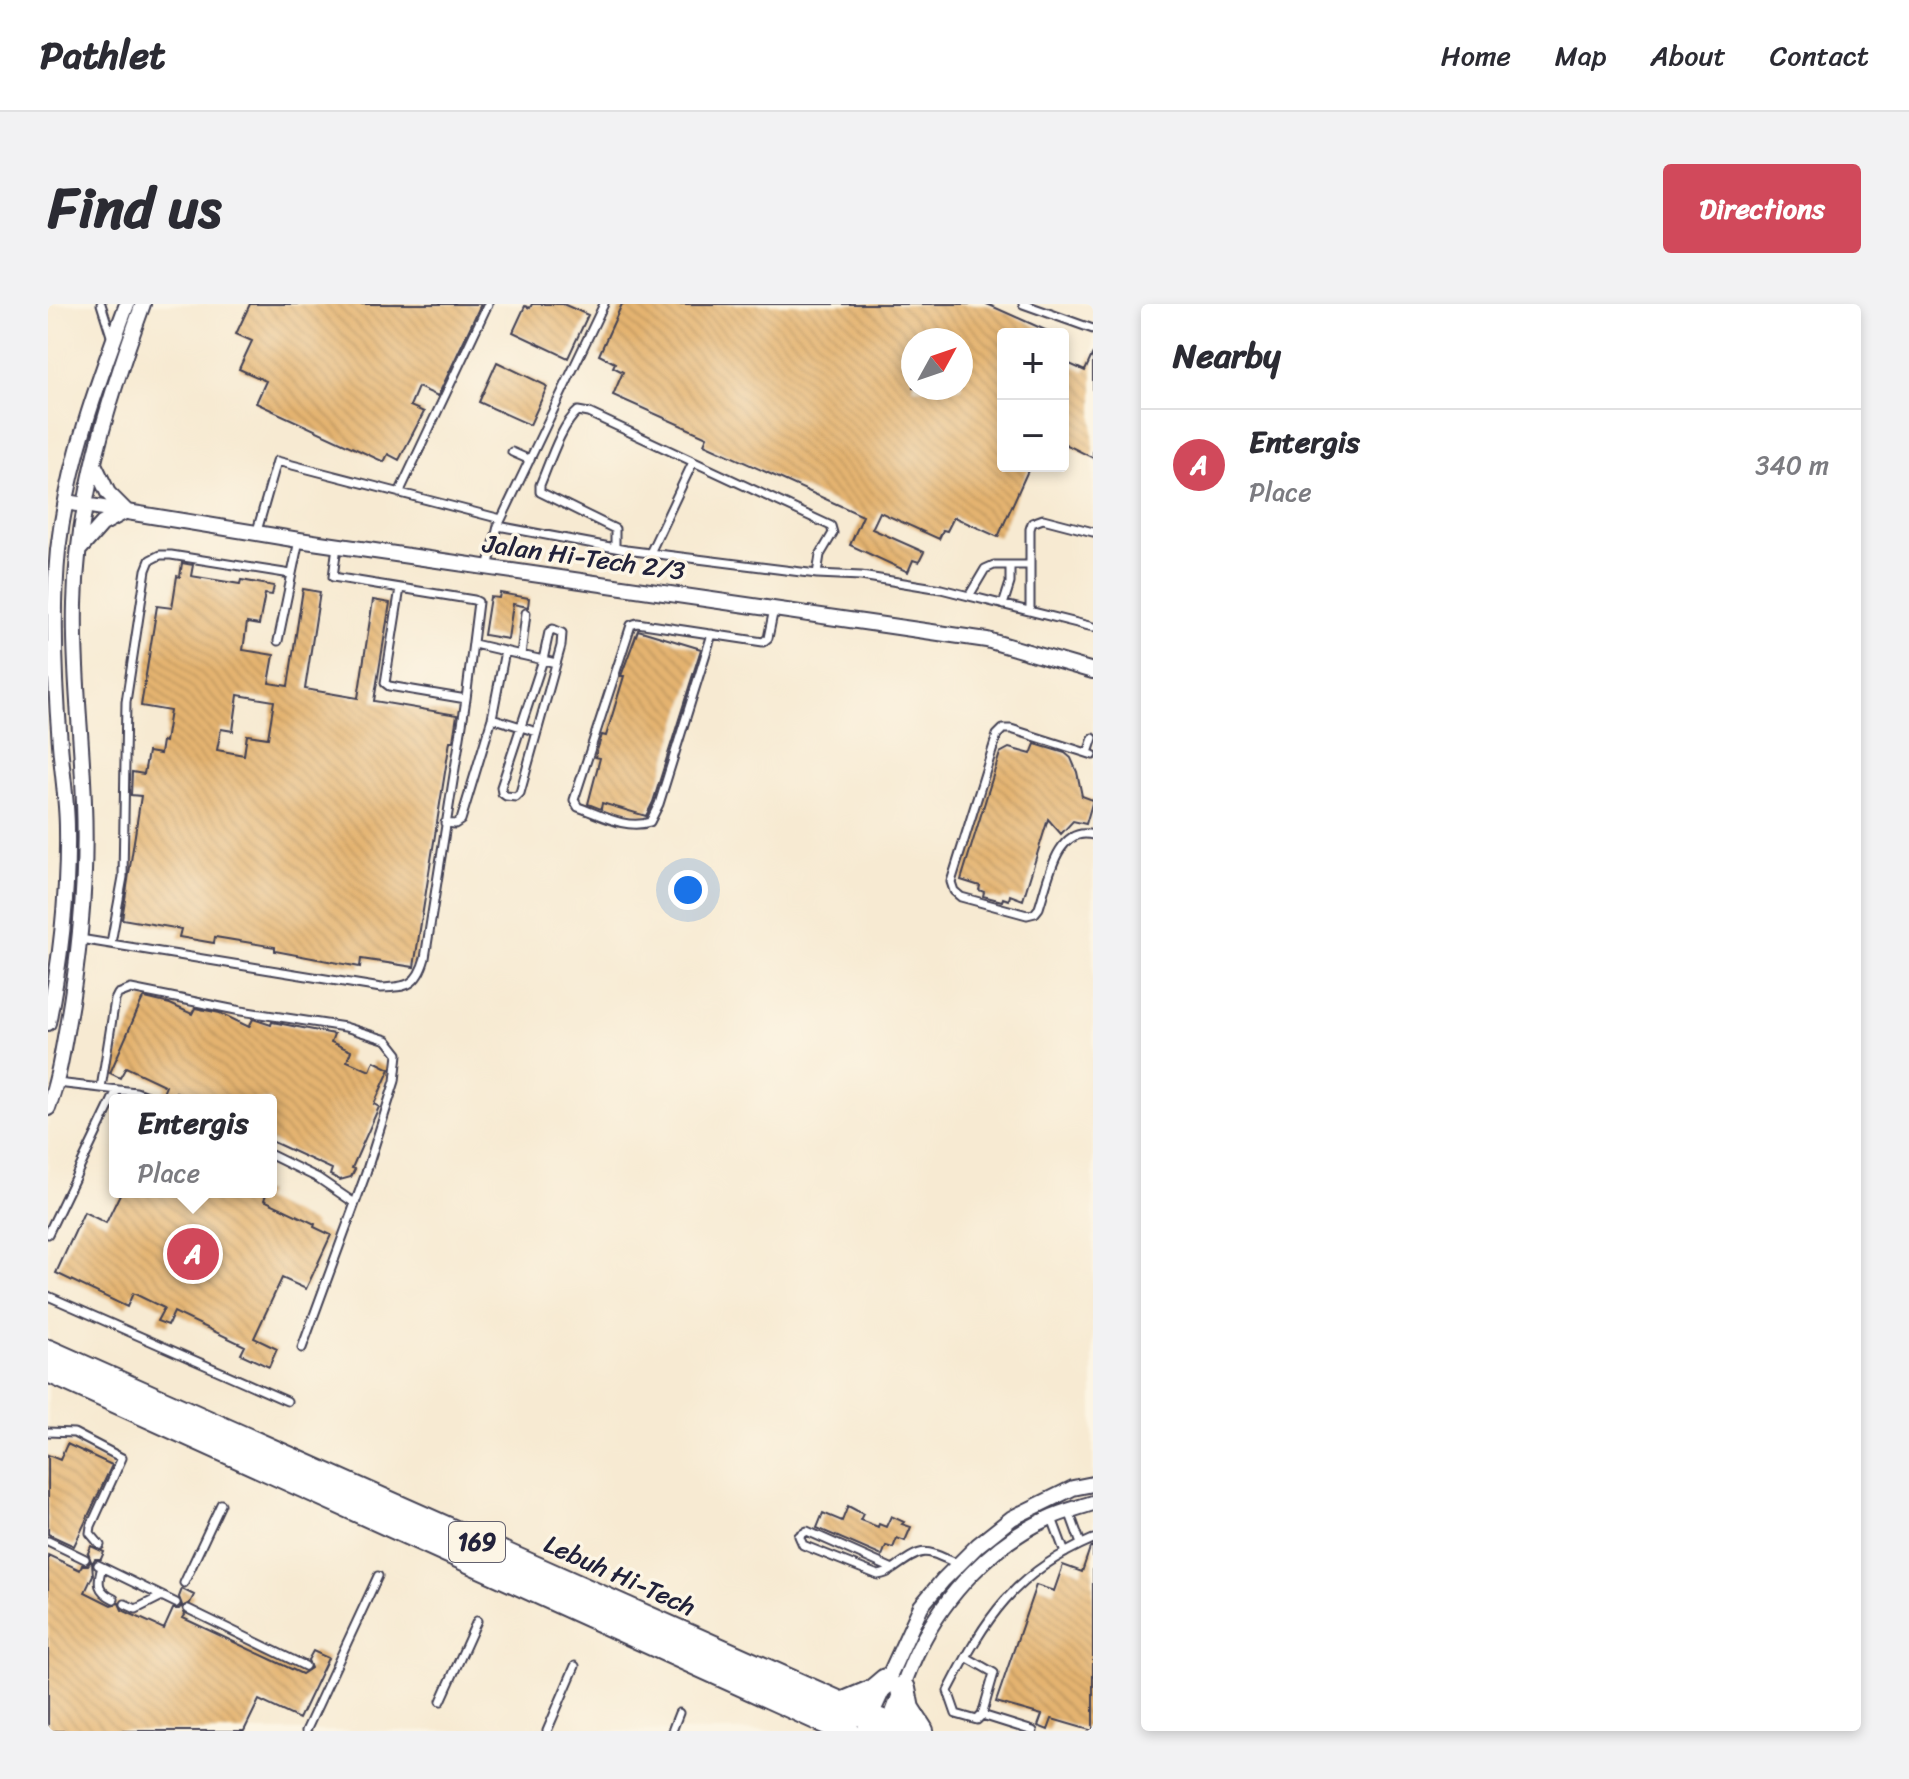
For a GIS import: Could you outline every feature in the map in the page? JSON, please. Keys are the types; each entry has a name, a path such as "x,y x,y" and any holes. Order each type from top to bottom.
{"main road":[{"name":"Lebuh Hi-Tech","path":"48,1352 838,1722"},
{"name":"Lebuh Hi-Tech","path":"48,1370 838,1722 883,1727"},
{"path":"838,1722 873,1692 895,1685 921,1731"}],"street":[{"path":"48,1023 64,929 67,828 62,770 54,741 58,705 55,616 58,551 83,427 127,304"},
{"path":"48,1108 57,1083 80,939 84,874 75,601 84,505 101,431 143,304"},
{"path":"80,549 102,524 126,511 108,493 94,463"},
{"name":"Jalan Hi-Tech 2/3","path":"66,502 337,546 987,640 1093,671"},
{"path":"48,720 58,705"},
{"path":"54,741 80,738"},
{"path":"48,758 62,770"},
{"path":"883,1727 921,1606 959,1564 1012,1518 1073,1488 1093,1484"},
{"path":"895,1685 948,1600 972,1573 1013,1539 1052,1517 1093,1503"}],"lane":[{"path":"101,304 113,341"},
{"path":"399,493 488,304"},
{"path":"488,568 500,522 604,304"},
{"path":"1023,304 1093,329"},
{"path":"615,547 615,529 540,492 540,485 572,416 578,411 589,413 831,526 833,533 820,555 817,574"},
{"path":"512,452 530,460"},
{"path":"257,531 277,461 500,522 615,547 817,574 861,576 969,596 1093,627"},
{"path":"650,553 693,462"},
{"path":"1030,610 1030,529 1038,519 1093,532"},
{"path":"278,641 299,540"},
{"path":"80,939 381,988 404,987 421,972 466,699 478,602 333,577 337,546"},
{"path":"111,943 123,877 126,702 150,560 160,555 171,555 291,574"},
{"path":"1003,605 1010,583 1010,565"},
{"path":"969,596 985,569 1030,565"},
{"path":"400,588 385,683 466,699"},
{"path":"712,634 659,804 650,822 640,826 623,823 578,807 574,800 631,625 637,623 712,634 763,642 768,638 774,609"},
{"path":"521,655 526,613"},
{"path":"553,629 562,633 520,793 516,797 506,796 501,787 543,660 549,632 553,629"},
{"path":"474,644 556,663"},
{"path":"445,823 455,824 461,820 492,718 505,651"},
{"path":"492,718 537,732"},
{"path":"1093,738 1090,754 1011,729 1003,729 997,735 951,882 954,891 961,897 1027,915 1035,913 1061,847 1073,835 1083,832 1093,835"},
{"path":"101,1088 115,1000 118,994 131,989 241,1011 345,1027 387,1040 398,1054 395,1081 365,1176 302,1348"},
{"path":"57,1083 141,1094"},
{"path":"115,1094 117,1090"},
{"path":"48,1234 109,1107"},
{"path":"277,1158 318,1178 353,1202"},
{"path":"48,1296 287,1401"},
{"path":"48,1432 74,1433 122,1458 91,1526 90,1533 100,1545"},
{"path":"184,1583 221,1504"},
{"path":"1069,1511 1081,1544"},
{"path":"1052,1517 1065,1553"},
{"path":"893,1569 807,1531 799,1536 803,1545 878,1575 893,1569 922,1551 959,1564"},
{"path":"966,1657 994,1673 982,1715 977,1720 956,1714 948,1691 973,1642 1007,1597 1036,1569 1093,1539"},
{"path":"48,1541 85,1559"},
{"path":"114,1599 103,1594 99,1588 100,1566 176,1603"},
{"path":"306,1731 378,1576"},
{"path":"125,1604 136,1609 162,1596"},
{"path":"188,1609 305,1666"},
{"path":"441,1701 477,1621"},
{"path":"547,1731 575,1666"},
{"path":"320,1674 331,1679"},
{"path":"672,1731 679,1713"},
{"path":"982,1715 1033,1731"}],"building":[{"path":"250,304 481,304 438,396 418,387 410,406 424,412 399,460 388,454 384,462 256,403 266,381 239,369 252,341 236,334"},
{"path":"532,304 563,304 588,315 568,358 513,332 525,306 530,308"},
{"path":"622,304 987,304 1041,328 997,328 997,472 1027,472 998,537 954,517 939,539 880,512 872,529 924,552 919,562 913,560 908,572 850,545 863,516 704,444 707,437 613,395 623,372 613,367 615,363 599,355"},
{"path":"1093,353 1093,458 1069,446 1069,364 1085,371"},
{"path":"497,362 547,387 530,425 479,402"},
{"path":"182,563 193,565 191,576 274,586 272,595 265,594 259,625 247,623 243,650 274,655 269,683 288,686 303,589 320,592 305,689 358,698 373,600 390,603 374,701 457,715 453,741 450,741 414,967 361,959 360,967 215,937 214,943 179,937 181,929 122,919 141,796 131,795 132,772 144,774 148,752 160,754 170,711 141,706 157,606 172,608 177,576 180,577","holes":["238,695 274,701 268,738 247,735 244,755 217,750 221,729 233,731"]},
{"path":"500,593 529,598 528,607 513,604 508,639 484,635 490,597 499,598"},
{"path":"638,630 701,649 646,816 602,803 601,809 588,804 600,758 595,757 602,735 606,736 624,676 621,676"},
{"path":"1035,744 1065,753 1071,758 1082,796 1093,800 1086,824 1073,821 1061,834 1048,819 1023,900 1010,895 1009,900 1003,898 1002,901 983,896 980,886 961,880 1000,753 1009,748 1031,754"},
{"path":"145,998 170,1004 192,1014 195,1008 220,1013 249,1027 253,1019 271,1025 272,1022 334,1034 331,1042 351,1051 347,1061 370,1071 374,1061 390,1069 374,1104 379,1107 352,1168 355,1169 351,1177 340,1180 330,1175 332,1169 277,1144 277,1094 163,1094 166,1086 126,1067 120,1078 110,1073"},
{"path":"118,1198 265,1198 331,1235 306,1289 282,1278 254,1338 277,1349 269,1367 241,1354 245,1346 174,1312 168,1325 157,1321 164,1308 133,1293 127,1307 56,1273 84,1212 106,1223"},
{"path":"67,1444 112,1465 74,1546 48,1534 48,1455 60,1460"},
{"path":"848,1506 863,1514 860,1520 878,1527 879,1524 886,1527 891,1516 904,1522 902,1524 911,1527 905,1541 897,1538 893,1548 886,1546 882,1556 817,1528 823,1513 842,1521"},
{"path":"91,1546 104,1552 101,1559 95,1559 92,1563 93,1575 85,1592 111,1605 119,1603 122,1610 164,1629 173,1609 179,1609 182,1605 179,1597 182,1589 194,1595 190,1603 182,1607 183,1618 302,1674 311,1668 308,1660 313,1651 328,1658 299,1719 259,1700 244,1731 48,1731 48,1555 80,1570 82,1565 88,1565 91,1561 88,1553"},
{"path":"1093,1546 1093,1731 1052,1719 1048,1730 1038,1726 1042,1715 996,1702 1036,1585 1054,1591 1063,1565 1082,1572"}],"place":[{"name":"Entergis","path":"193,1254"}]}
